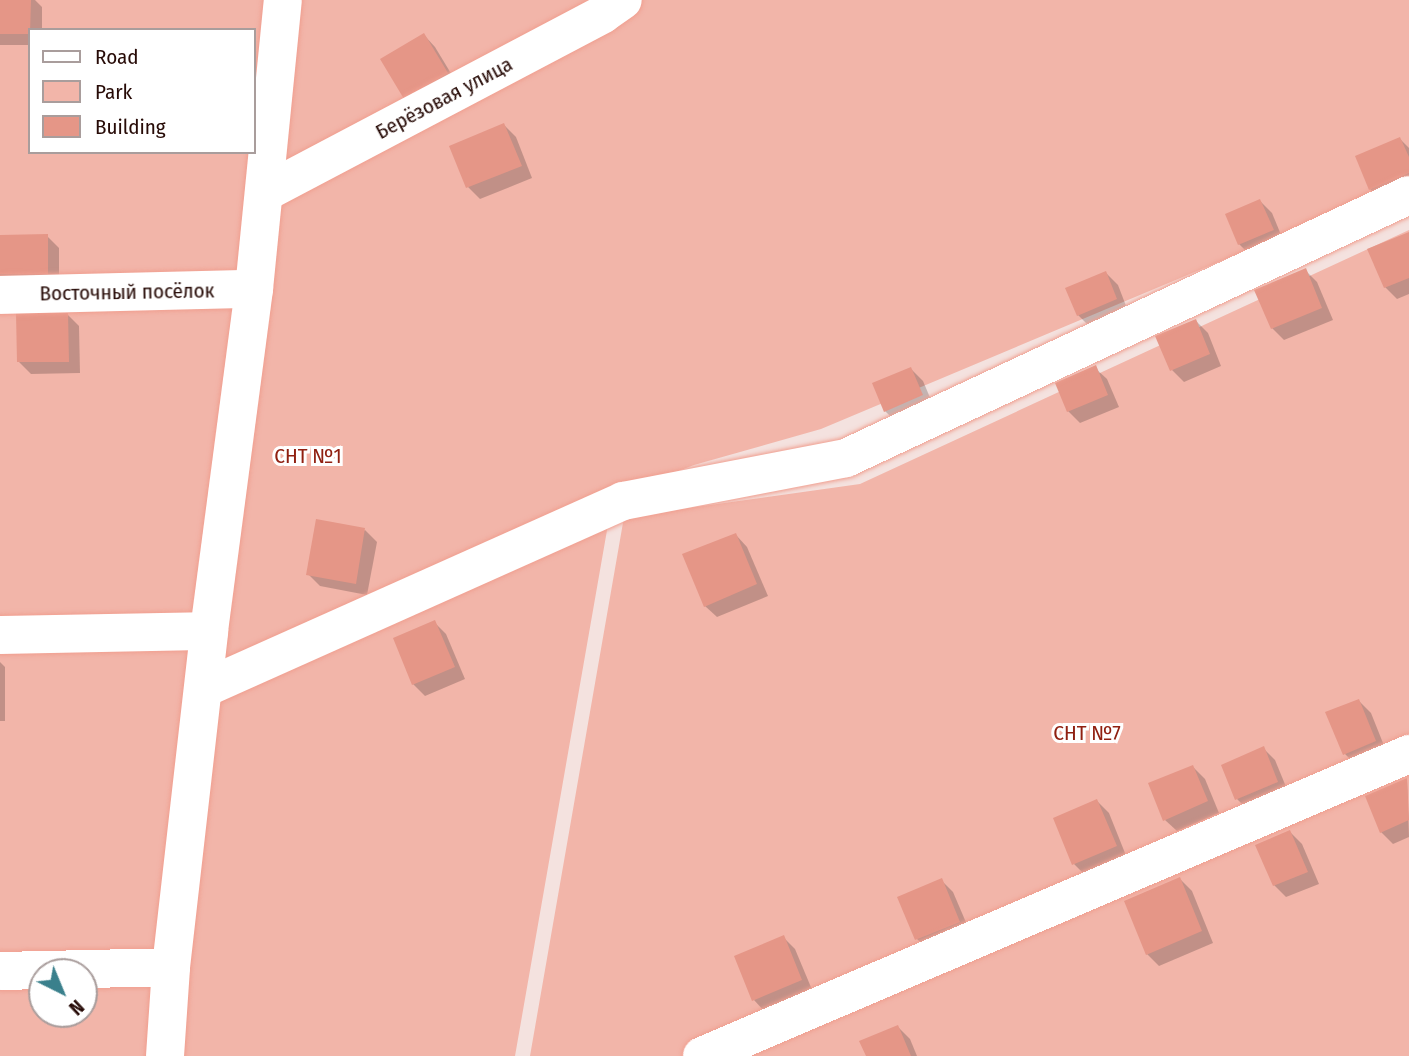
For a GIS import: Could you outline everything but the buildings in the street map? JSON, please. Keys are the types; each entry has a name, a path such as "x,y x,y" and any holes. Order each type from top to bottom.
{"street":[{"path":"165,1056 172,967 205,688 209,631 254,289 283,0"},
{"name":"Берёзовая улица","path":"264,194 603,14 623,0"},
{"path":"205,688 623,501 846,458 1409,195"},
{"name":"Восточный посёлок","path":"0,295 254,289"},
{"path":"0,635 209,631"},
{"path":"702,1056 1409,754"},
{"path":"0,971 172,967"}],"green space":[{"name":"СНТ №1","path":"0,0 1409,0 1409,182 821,429 694,465 613,496 515,1056 0,1056"},
{"name":"СНТ №7","path":"1409,230 1409,1056 530,1056 624,517 860,484"}]}
